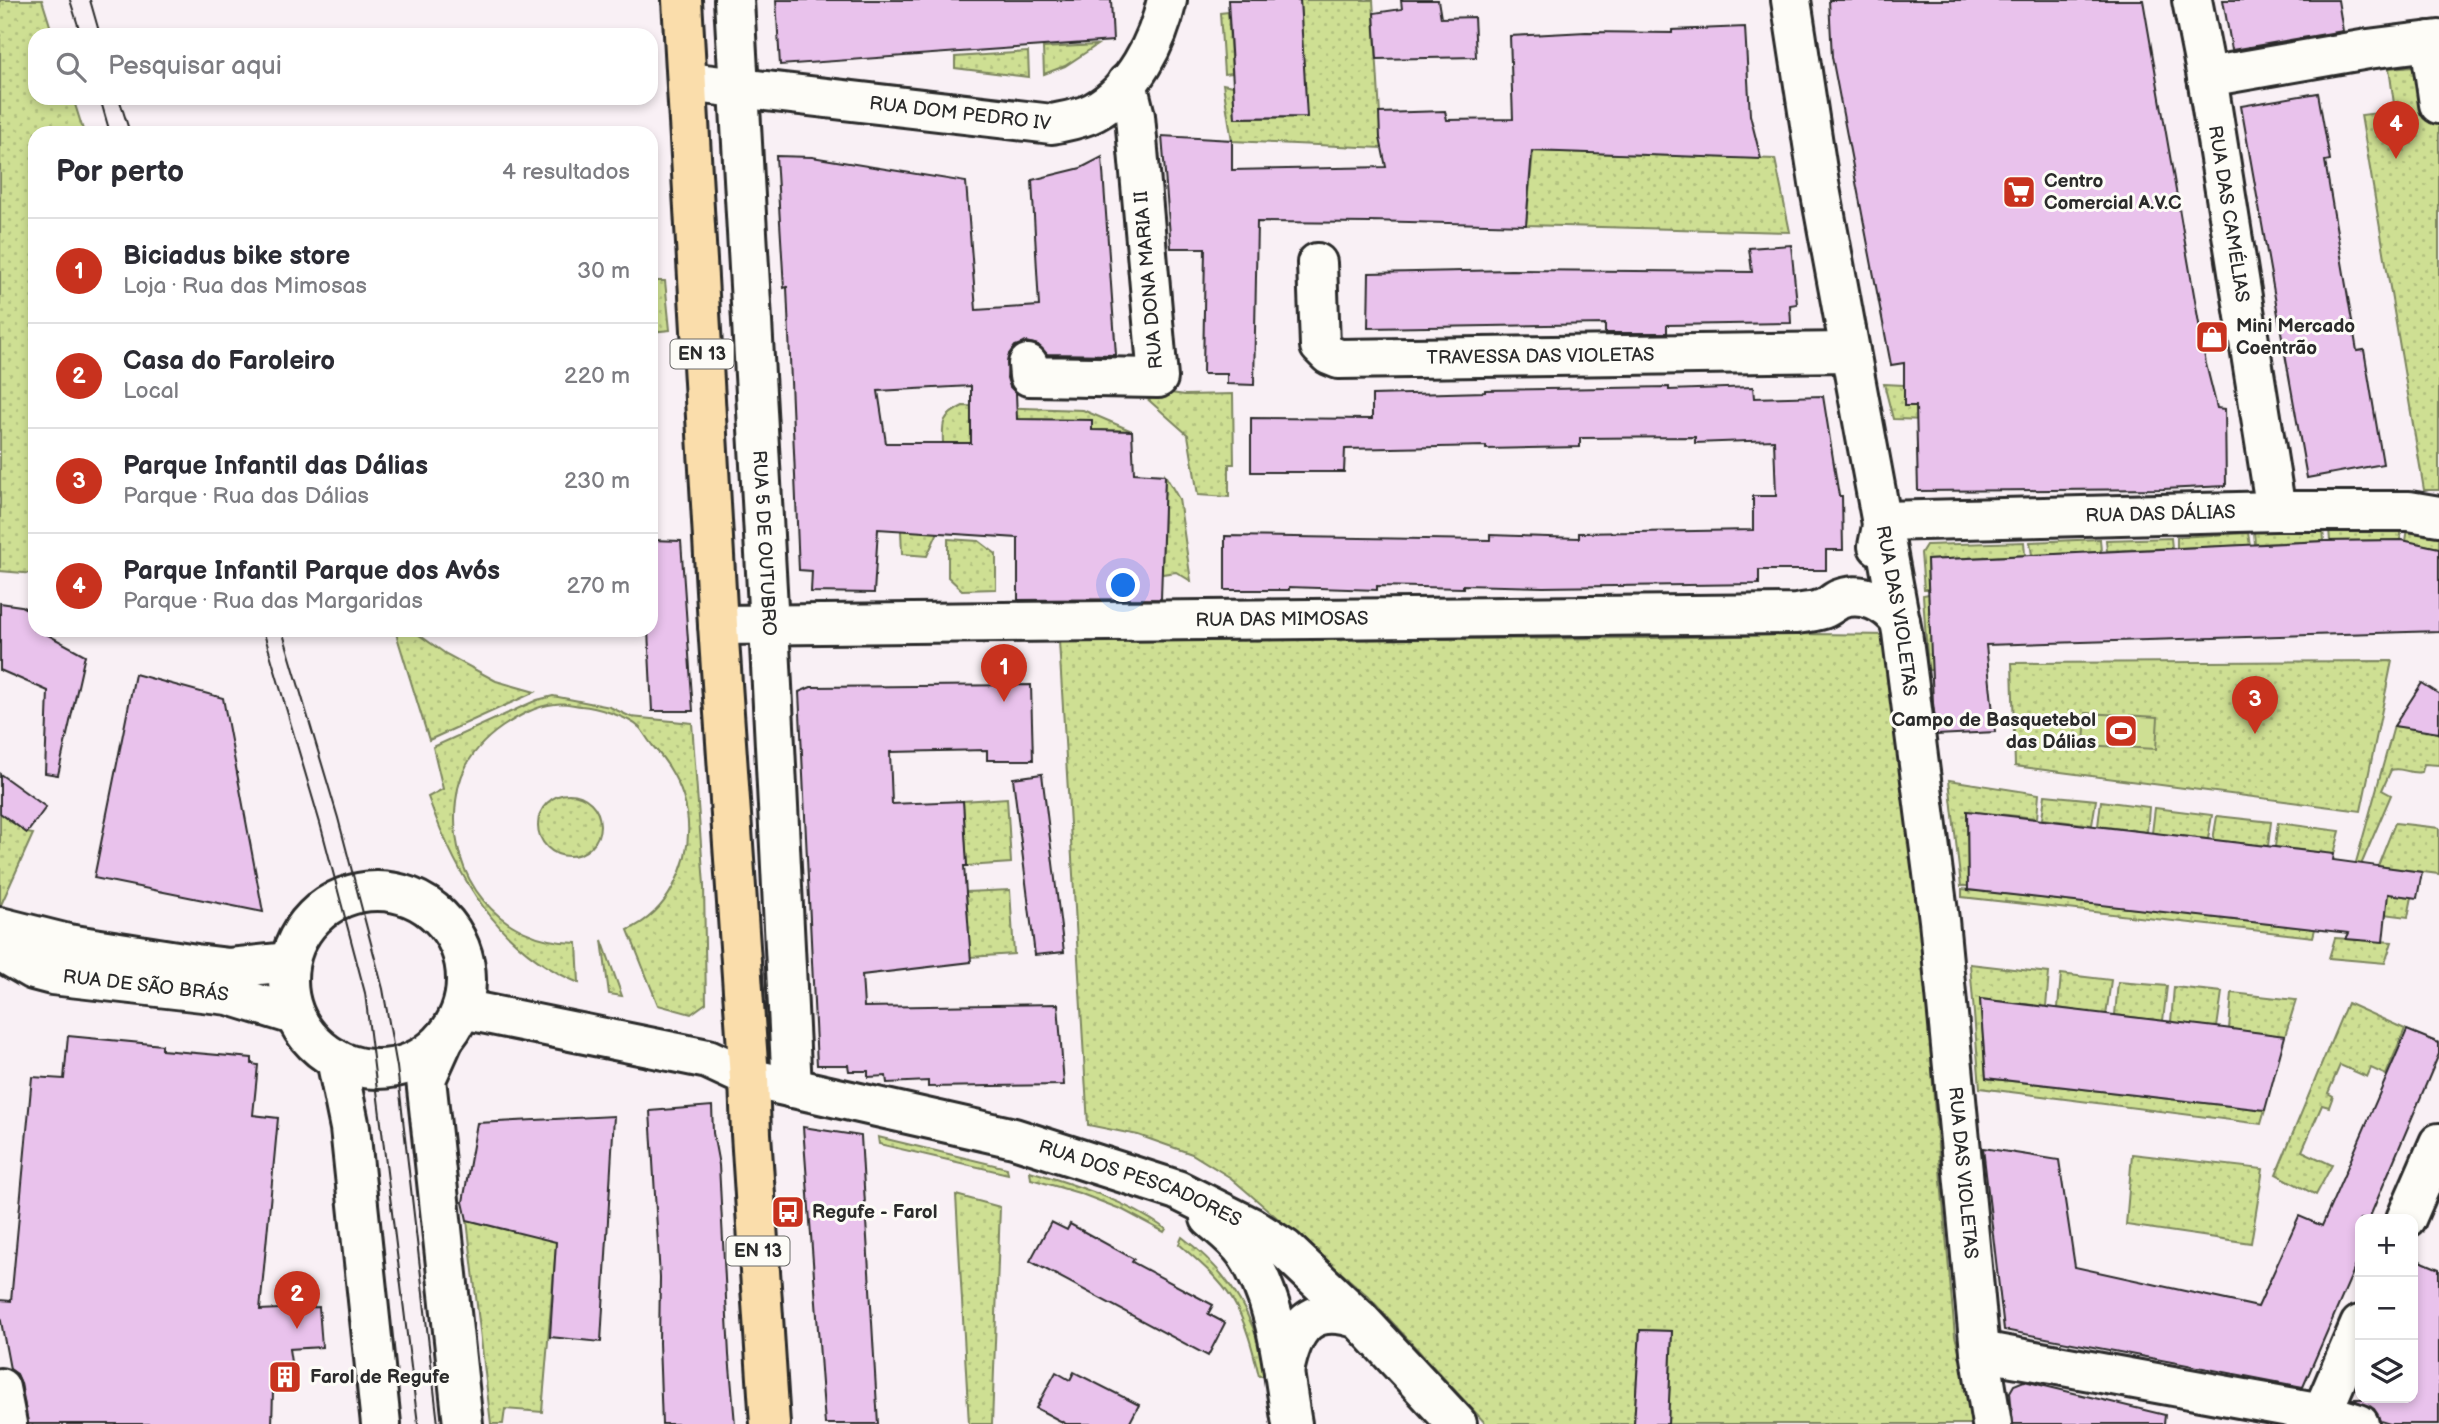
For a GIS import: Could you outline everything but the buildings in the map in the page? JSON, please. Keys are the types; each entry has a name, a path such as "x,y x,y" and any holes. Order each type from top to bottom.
{"main road":[{"name":"EN 13","path":"682,0 718,625 770,1424"}],"street":[{"name":"RUA 5 DE OUTUBRO","path":"734,0 792,1088"},
{"name":"RUA DOM PEDRO IV","path":"687,82 1052,124 1093,113 1127,83 1156,37 1167,0"},
{"name":"RUA DAS VIOLETAS","path":"1791,0 1819,183 1900,621 1939,920 1980,1351 1993,1424"},
{"name":"RUA DAS CAMÉLIAS","path":"2192,0 2207,77 2276,511"},
{"path":"2207,77 2434,40 2439,104"},
{"name":"RUA DONA MARIA II","path":"1028,364 1028,376 1158,378 1135,116 1127,83"},
{"name":"TRAVESSA DAS VIOLETAS","path":"1317,263 1320,346 1329,355 1339,359 1850,352"},
{"name":"RUA DAS DÁLIAS","path":"1882,521 2276,511 2409,511 2439,516"},
{"name":"RUA DAS MIMOSAS","path":"718,625 1797,614 1824,609 1841,599 1858,582 1876,554 1882,521"},
{"name":"RUA DAS MIMOSAS","path":"1841,599 1866,598 1882,603 1893,611 1900,621"},
{"path":"453,1024 423,1057 397,1067 376,1069 355,1066 336,1059 311,1041 294,1015 287,985 289,962 296,940 310,920 324,907 358,892 382,891 406,895 431,908 450,929 463,954 467,982 453,1024 426,1079 463,1424"},
{"name":"RUA DE SÃO BRÁS","path":"0,927 68,944 229,968 289,962"},
{"name":"RUA DE SÃO BRÁS","path":"0,951 33,970 52,975 229,995 294,1015"},
{"path":"453,1024 708,1059 749,1078"},
{"path":"336,1059 350,1128 381,1424"},
{"name":"RUA DOS PESCADORES","path":"749,1078 1014,1138 1177,1190 1251,1227 1286,1249 1359,1320 1457,1424"},
{"path":"2408,1214 2439,1143"},
{"path":"1177,1190 1244,1250 1260,1278 1275,1324 1292,1424"},
{"path":"1284,1372 1288,1349 1294,1336 1319,1314 1340,1312 1359,1320"},
{"path":"2322,1413 2355,1337"},
{"path":"1980,1351 2322,1413 2359,1424"},
{"path":"0,1388 8,1424"}],"green space":[{"path":"0,0 42,0 51,28 28,28 28,105 75,105 82,126 28,126 28,573 0,571"},
{"path":"1300,0 1373,0 1382,148 1232,141 1223,84 1233,86 1235,118 1306,117"},
{"path":"1228,12 1232,73 1224,74 1220,13"},
{"path":"1097,45 1065,66 1044,74 1043,48"},
{"path":"1028,52 1029,77 955,68 955,57"},
{"path":"2439,64 2439,490 2424,490 2361,115 2395,111 2389,68"},
{"path":"1533,151 1775,159 1790,232 1526,225"},
{"path":"658,281 665,281 670,330 658,331"},
{"path":"1884,384 1904,385 1932,405 1931,420 1893,419"},
{"path":"1135,388 1185,395 1233,394 1234,464 1229,464 1229,497 1198,495 1188,435"},
{"path":"963,406 1083,410 1132,431 1092,430 1092,421 971,419 971,443 943,443 945,420"},
{"path":"1165,475 1179,499 1191,581 1176,572 1162,574"},
{"path":"2402,528 2400,540 2330,541 2329,529"},
{"path":"2408,528 2439,531 2439,548 2406,541"},
{"path":"2323,529 2324,541 2255,544 2254,532"},
{"path":"901,530 938,532 927,556 902,554"},
{"path":"2248,533 2250,545 2177,548 2177,537"},
{"path":"2171,538 2172,548 2107,551 2106,540"},
{"path":"948,539 979,541 996,554 996,589 962,590 948,577"},
{"path":"2100,539 2101,552 2032,555 2030,542"},
{"path":"2024,542 2025,555 1927,560 1928,589 1924,589 1921,553 1926,545"},
{"path":"1929,594 1933,670 1928,670 1923,595"},
{"path":"1891,635 1923,939 1955,1336 1961,1357 1971,1424 1668,1424 1672,1331 1640,1330 1634,1424 1486,1424 1368,1296 1231,1178 1192,1154 1138,1135 1088,1125 1059,641 1653,638"},
{"path":"397,637 422,637 446,654 496,681 535,692 429,740"},
{"path":"2392,661 2361,811 2015,766 2012,663"},
{"path":"553,696 610,707 631,717 692,723 704,885 706,1003 691,1014 658,1005 628,930 660,907 669,894 681,868 688,831 687,813 675,778 635,724 603,710 568,704 558,703 533,710 508,723 484,742 465,768 458,789 455,829 460,856 470,880 484,901 502,918 524,932 549,940 577,943 579,983 550,969 525,951 503,930 467,882 439,827 428,797 443,789 433,747 537,700"},
{"name":"Campo de Basquetebol das Dálias","path":"2086,713 2158,717 2156,749 2084,745"},
{"path":"2394,726 2439,732 2439,765 2424,764 2422,772 2417,773 2391,770 2382,790 2391,795 2348,891"},
{"path":"1949,780 2039,794 2037,818 1967,811 1968,886 1961,886"},
{"path":"563,794 575,794 591,803 598,813 598,837 591,847 575,856 563,856 552,851 543,842 538,831 538,819 543,808 552,799"},
{"path":"2045,795 2096,800 2092,825 2042,819"},
{"path":"1007,798 1011,863 967,866 963,801"},
{"path":"2101,801 2149,807 2147,832 2098,826"},
{"path":"2155,808 2212,815 2208,839 2152,833"},
{"path":"0,813 27,833 33,834 0,907"},
{"path":"2217,816 2271,822 2268,846 2213,840"},
{"path":"2278,823 2340,831 2334,854 2275,847"},
{"path":"2395,823 2439,828 2439,874 2378,866"},
{"path":"1962,889 2315,929 2313,937 1962,897"},
{"path":"1010,890 1014,954 970,957 966,892"},
{"path":"2367,890 2412,897 2408,917 2359,911"},
{"path":"2335,938 2392,942 2385,963 2329,958"},
{"path":"602,940 622,996 609,994"},
{"path":"1970,964 2049,973 2046,1007 1980,999 1986,1078 2265,1110 2261,1124 1980,1088"},
{"path":"2061,974 2111,980 2106,1015 2058,1008"},
{"path":"2118,982 2167,986 2163,1021 2115,1015"},
{"path":"2174,987 2222,992 2217,1028 2171,1022"},
{"path":"2232,993 2296,1000 2285,1036 2229,1029"},
{"path":"2347,1003 2405,1029 2386,1075 2371,1068 2367,1077 2340,1065 2328,1093 2333,1096 2329,1107 2322,1105 2302,1151 2332,1165 2316,1195 2276,1174"},
{"path":"878,1137 1007,1168 1008,1174 879,1144"},
{"path":"2132,1154 2263,1169 2251,1243 2126,1225"},
{"path":"1030,1171 1117,1202 1166,1229 1164,1232 1123,1210 1079,1193 1031,1179"},
{"path":"956,1195 1000,1207 992,1424 969,1424"},
{"path":"559,1211 542,1412 505,1409 503,1424 491,1424 467,1220 517,1232"},
{"path":"1182,1237 1214,1265 1238,1298 1256,1335 1266,1376 1259,1376 1252,1346 1232,1299 1214,1277 1179,1244"}],"tram line":[{"path":"70,0 79,28"},
{"path":"90,0 98,28"},
{"path":"102,105 108,126"},
{"path":"121,105 128,126"},
{"path":"265,637 320,823 365,993 418,1424"},
{"path":"284,637 338,818 383,989 397,1067 438,1424"}],"place":[{"name":"Parque Infantil Parque dos Avós","path":"2396,159"},
{"name":"Centro Comercial A.V.C","path":"2019,192"},
{"name":"Mini Mercado Coentrão","path":"2212,337"},
{"name":"Biciadus bike store","path":"1004,702"},
{"name":"Campo de Basquetebol das Dálias","path":"2121,731"},
{"name":"Parque Infantil das Dálias","path":"2255,734"},
{"name":"Regufe - Farol","path":"788,1212"},
{"name":"Casa do Faroleiro","path":"297,1329"},
{"name":"Farol de Regufe","path":"285,1377"}]}
